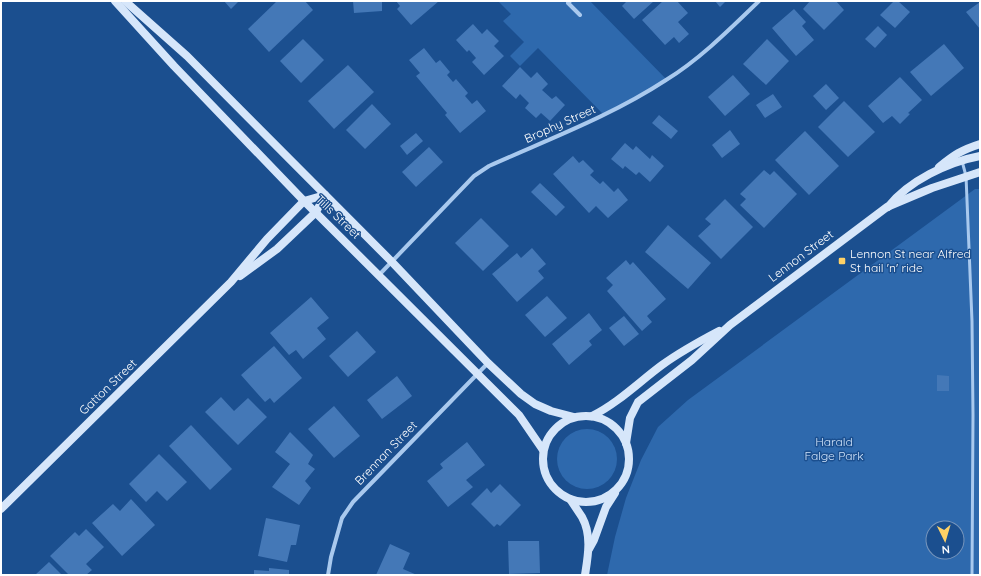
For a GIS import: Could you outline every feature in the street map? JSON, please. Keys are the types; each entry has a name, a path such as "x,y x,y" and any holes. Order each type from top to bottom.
{"street":[{"name":"Tills Street","path":"115,1 174,66 304,201 519,415 543,450"},
{"name":"Tills Street","path":"125,1 187,56 392,262 488,363 521,394 535,404 551,411 574,417"},
{"name":"Brophy Street","path":"379,275 474,176 489,166 604,116 667,80 693,61 758,1"},
{"path":"568,2 580,15"},
{"path":"934,172 962,150 980,144"},
{"name":"Lennon Street","path":"626,443 630,418 638,402 687,364 730,325 887,207 902,191 913,183 934,172 980,156"},
{"name":"Lennon Street","path":"887,207 932,188 980,172"},
{"name":"Gatton Street","path":"1,508 231,282 267,239 304,201 325,195"},
{"name":"Gatton Street","path":"231,282 277,249 316,212 325,195"},
{"name":"Lennon Street","path":"592,416 613,403 662,364 730,325"},
{"name":"Brennan Street","path":"328,575 331,557 342,518 353,502 488,363"},
{"path":"584,575 589,549 594,540 606,507 624,480 629,462 629,452 621,433 613,425 603,419 583,415 563,422 554,429 547,439 543,450 542,462 545,474 559,493 570,499 582,502 595,501 607,496 618,488"},
{"path":"570,499 583,518 586,527 589,549"}],"lane":[{"path":"962,161 966,176 972,321 972,575"}],"green space":[{"path":"498,1 590,1 667,80 604,115 538,48 520,66 510,56 524,42 503,21 511,14"},
{"name":"Harald Falge Park","path":"975,189 980,189 980,575 607,575 615,537 626,498 641,460 658,427 688,400"},
{"path":"587,429 604,434 612,442 617,459 612,476 604,484 587,489 570,484 562,476 557,459 562,442 570,434"}],"building":[{"path":"224,1 239,1 231,9"},
{"path":"277,1 305,1 313,10 269,52 248,29"},
{"path":"353,1 382,1 382,11 354,13"},
{"path":"396,1 439,1 411,25 397,9 400,6"},
{"path":"627,1 654,1 634,19 622,6"},
{"path":"663,1 677,1 688,13 678,22 689,34 679,43 674,37 665,45 642,20"},
{"path":"715,1 726,1 720,7"},
{"path":"810,1 836,1 844,10 824,30 803,9"},
{"path":"894,1 898,1 910,12 895,28 880,15"},
{"path":"980,2 980,29 966,12"},
{"path":"794,9 806,22 802,26 814,40 796,56 772,28"},
{"path":"473,24 482,34 487,29 499,41 494,46 504,56 484,75 472,62 476,58 469,50 467,52 456,40"},
{"path":"878,26 887,35 875,48 865,39"},
{"path":"303,39 324,60 301,83 280,61"},
{"path":"767,39 789,61 766,85 743,64"},
{"path":"944,44 964,68 931,96 910,72"},
{"path":"424,48 436,63 440,60 450,72 447,75 453,82 456,79 468,93 465,96 472,104 477,100 486,111 460,133 445,115 447,113 416,76 420,73 409,60"},
{"path":"348,65 374,92 334,129 308,101"},
{"path":"520,67 531,78 537,72 548,84 542,90 552,99 556,96 565,105 550,121 541,113 536,118 525,108 529,103 520,94 516,99 502,86"},
{"path":"733,75 750,94 725,116 708,97"},
{"path":"900,77 922,100 908,113 910,114 900,124 892,116 883,123 868,106"},
{"path":"826,84 839,98 826,110 813,96"},
{"path":"773,94 782,107 765,118 756,105"},
{"path":"844,101 875,132 848,157 818,127"},
{"path":"372,104 391,124 365,149 346,130"},
{"path":"659,115 678,131 671,139 652,123"},
{"path":"730,130 740,144 722,158 712,145"},
{"path":"805,131 839,166 809,195 775,160"},
{"path":"416,133 423,141 407,155 400,146"},
{"path":"625,143 633,150 636,146 650,159 652,155 664,166 650,182 639,172 636,175 625,166 623,169 611,159"},
{"path":"429,147 443,162 416,187 402,172"},
{"path":"573,156 579,163 583,160 594,171 590,175 600,184 603,181 614,192 618,188 628,200 608,218 596,206 589,213 553,174"},
{"path":"764,170 770,175 774,171 797,194 764,228 740,205 746,199 740,194"},
{"path":"540,183 565,207 556,216 531,192"},
{"path":"725,199 753,227 721,259 698,236 711,224 705,219"},
{"path":"481,218 509,246 483,271 455,243"},
{"path":"668,225 711,263 688,289 645,252"},
{"path":"532,248 546,264 538,271 544,278 517,302 492,274 517,253 521,258"},
{"path":"626,260 630,265 633,262 666,299 647,316 652,322 642,331 607,291 613,285 606,278"},
{"path":"547,296 567,318 545,337 525,315"},
{"path":"311,297 329,318 317,328 326,339 303,359 296,350 289,355 270,333"},
{"path":"589,313 602,330 589,341 592,345 569,365 552,344"},
{"path":"624,316 639,334 624,346 609,328"},
{"path":"357,331 376,352 348,377 329,356"},
{"path":"274,346 302,378 274,403 270,398 265,402 241,375"},
{"path":"937,375 949,376 949,391 937,391"},
{"path":"397,376 412,396 382,419 367,400"},
{"path":"221,397 234,411 248,398 267,417 238,445 205,412"},
{"path":"334,406 360,436 334,458 308,429"},
{"path":"191,425 232,469 210,490 169,446"},
{"path":"290,432 313,455 308,464 315,469 305,481 311,488 299,505 272,487 290,464 275,452"},
{"path":"467,442 485,465 466,480 473,487 448,507 427,481 443,468 440,464"},
{"path":"159,454 187,482 167,501 157,491 146,502 129,484"},
{"path":"500,484 521,505 500,526 497,524 494,527 471,504 487,488 491,493"},
{"path":"131,499 155,525 122,556 92,523 113,504 120,511"},
{"path":"266,518 300,525 296,545 291,545 287,562 258,556"},
{"path":"86,529 104,547 86,564 92,570 86,575 69,575 50,556 75,532 79,536"},
{"path":"508,541 539,541 540,573 509,574"},
{"path":"390,544 410,553 403,569 417,575 376,575"},
{"path":"49,562 62,575 35,575"},
{"path":"269,568 289,570 289,575 254,575 254,570 269,571"}],"place":[{"name":"Lennon St near Alfred St hail 'n' ride","path":"842,261"}]}
